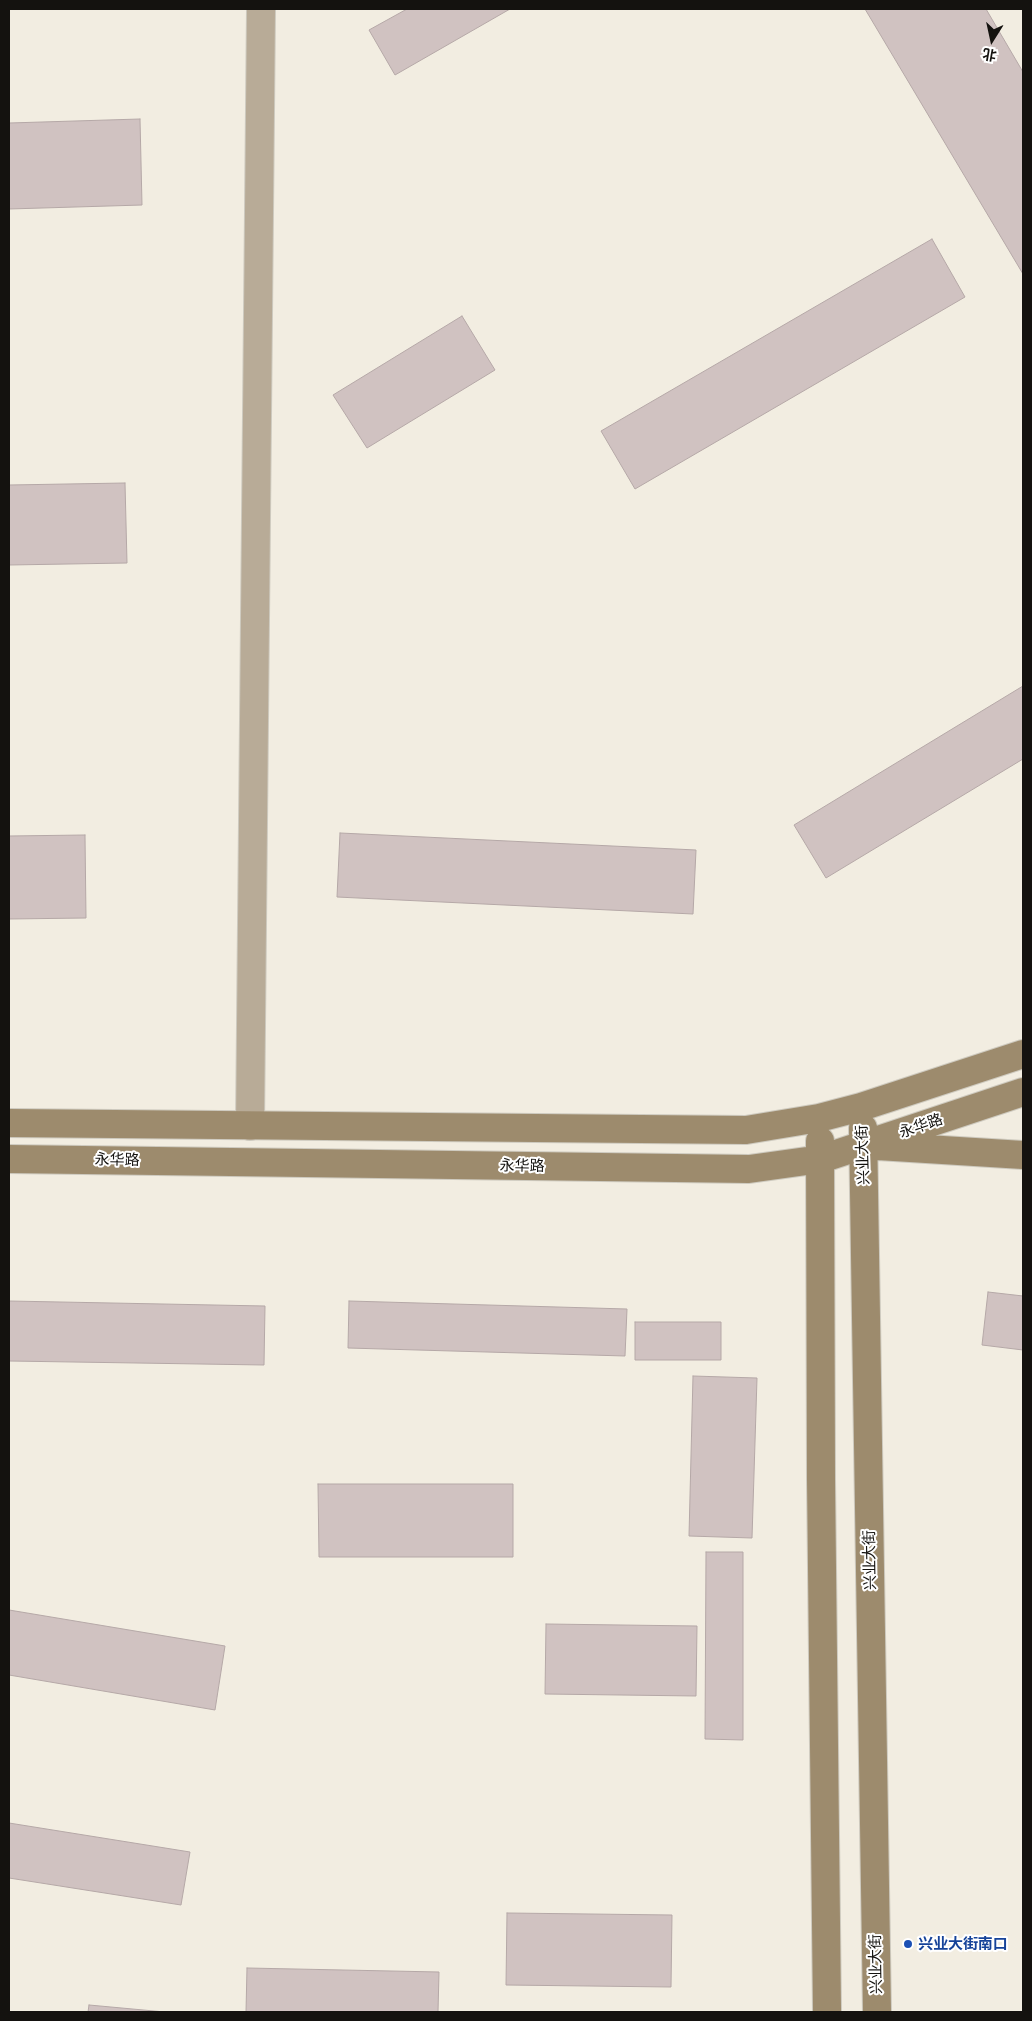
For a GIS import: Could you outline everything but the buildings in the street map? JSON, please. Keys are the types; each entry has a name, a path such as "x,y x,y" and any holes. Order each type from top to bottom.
{"main road":[{"path":"9,1123 746,1130 818,1118 861,1107 1023,1054"},
{"name":"永华路","path":"9,1159 749,1169 821,1159 1023,1092"},
{"name":"兴业大街","path":"861,1107 864,1146 877,2012"},
{"path":"818,1118 821,1159 821,1479 827,2012"},
{"path":"864,1146 1023,1155"}],"street":[{"path":"250,1126 261,9"}],"place":[{"name":"兴业大街南口","path":"908,1944"}]}
